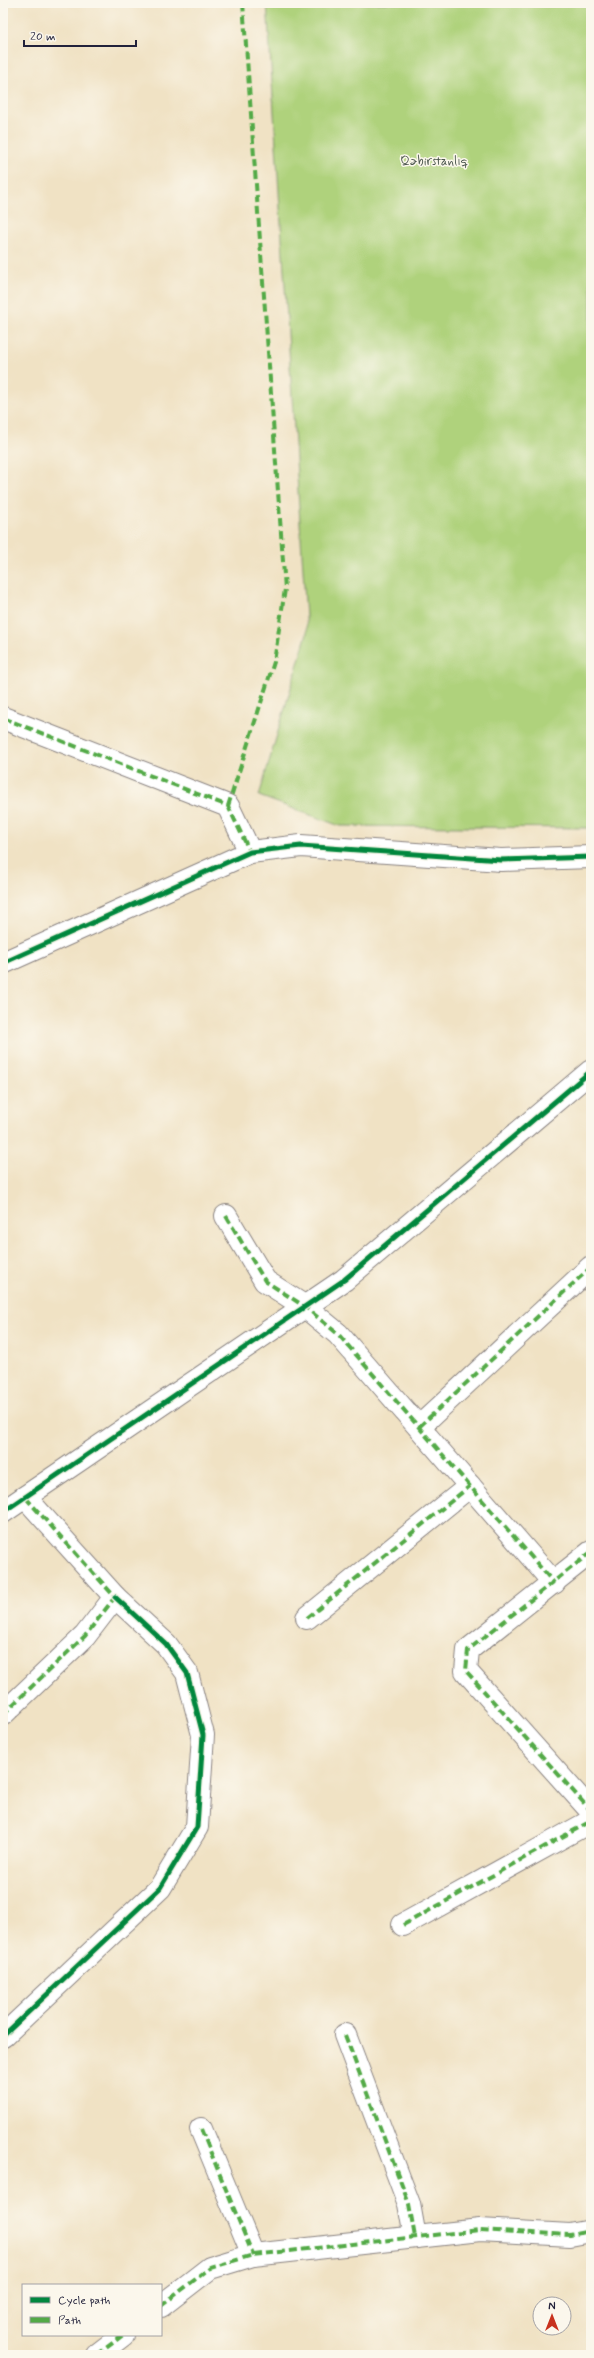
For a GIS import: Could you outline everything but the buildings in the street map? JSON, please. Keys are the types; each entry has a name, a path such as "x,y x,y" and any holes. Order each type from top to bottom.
{"street":[{"path":"3,718 228,806 250,852"},
{"path":"3,963 250,852 301,846 501,860 591,857"},
{"path":"3,1512 344,1280 591,1071"},
{"path":"226,1216 265,1281 304,1306 338,1334 554,1583"},
{"path":"419,1427 591,1266"},
{"path":"307,1618 470,1486"},
{"path":"3,2036 160,1888 197,1827 203,1735 187,1673 166,1644 115,1597 25,1497"},
{"path":"591,1552 468,1650 466,1671 591,1811"},
{"path":"3,1714 85,1636 115,1597"},
{"path":"403,1926 591,1821"},
{"path":"345,2035 409,2204 415,2237"},
{"path":"201,2129 253,2255"},
{"path":"162,2305 210,2268 253,2255 480,2230 570,2235 591,2231"},
{"path":"97,2355 122,2336"}],"green space":[{"name":"Qəbirstanlıq","path":"267,3 591,3 591,828 340,826 259,796 307,633"}],"marked path":[{"path":"228,806 274,662 285,589 243,3"},
{"path":"3,718 228,806 250,852"},
{"path":"226,1216 265,1281 304,1306 338,1334 554,1583"},
{"path":"419,1427 591,1267"},
{"path":"307,1618 470,1486"},
{"path":"3,1714 85,1636 115,1597 25,1497"},
{"path":"591,1552 468,1650 466,1671 591,1811"},
{"path":"403,1925 591,1821"},
{"path":"345,2035 409,2204 415,2237"},
{"path":"201,2129 253,2255"},
{"path":"162,2305 210,2268 253,2255 480,2230 570,2235 591,2231"},
{"path":"97,2355 122,2336"}],"cycle path":[{"path":"3,963 250,852 301,846 501,860 591,857"},
{"path":"3,1512 344,1280 591,1071"},
{"path":"3,2036 160,1888 197,1827 203,1735 187,1673 166,1644 115,1597"}]}
